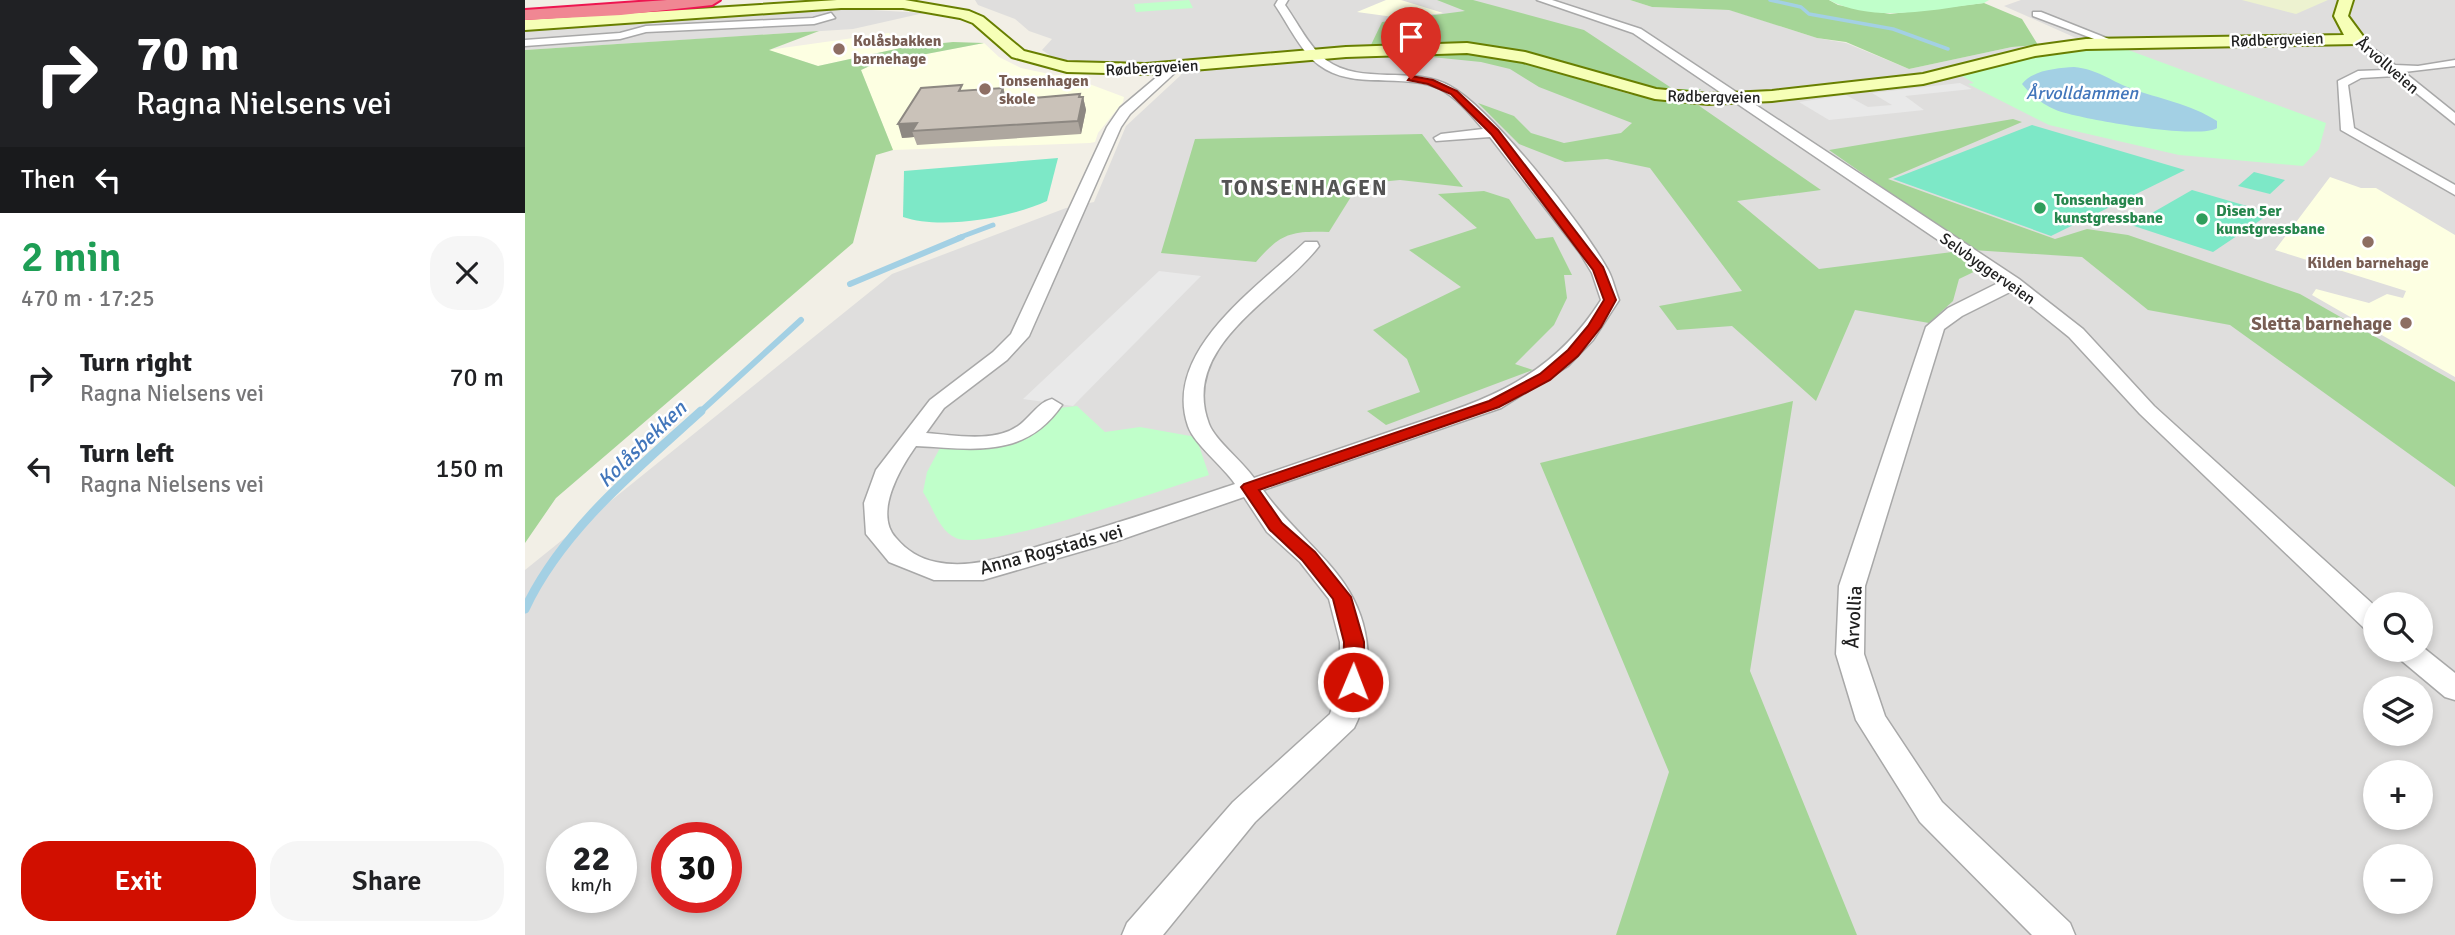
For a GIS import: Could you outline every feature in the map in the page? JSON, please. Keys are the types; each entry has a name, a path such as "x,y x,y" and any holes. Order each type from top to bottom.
{"highway":[{"path":"525,4 547,0"},
{"path":"525,4 595,0"},
{"path":"525,15 621,10 712,0"}],"street":[{"path":"1283,0 1280,5 1324,67 1340,72 1411,79 1448,88 1495,132"},
{"name":"Selvbyggerveien","path":"1542,0 1637,31 2013,283 2075,333 2147,410 2363,611"},
{"name":"Årvollveien","path":"2346,0 2340,7 2346,28 2392,70 2455,120"},
{"name":"Rødbergveien","path":"525,25 865,4 935,7 978,20 1012,50 1037,61 1100,69 1175,67 1314,54 1431,47 1482,49 1525,57 1655,94 1738,98 1923,79 1971,70 2035,51 2114,43 2357,39"},
{"name":"Rødbergveien","path":"525,43 620,36 673,27 701,25 719,28 814,21 826,19 833,12 750,17 753,10"},
{"name":"Rødbergveien","path":"2037,14 2114,43"},
{"path":"2455,63 2358,75 2342,84 2348,130 2455,191"},
{"name":"Anna Rogstads vei","path":"1175,67 1125,111 1114,127 1019,336 1000,356 937,404 887,470 876,503 878,534 898,556 934,571 983,571 1108,535 1494,404 1545,377 1573,353 1594,327 1610,300 1599,270 1495,132"},
{"path":"1441,138 1495,132"},
{"path":"1140,935 1244,812 1343,720 1353,682 1354,642 1342,597 1309,556 1276,526 1249,487 1199,428 1192,399 1199,369 1212,341 1311,246"},
{"name":"Årvollia","path":"2013,283 1955,312 1935,327 1851,586 1850,654 1871,720 1931,812 2057,935"},
{"path":"908,439 996,441 1013,438 1023,433 1052,405"},
{"path":"2422,662 2455,689"}],"shaded area":[{"path":"975,0 1630,0 1652,7 1730,10 1817,38 1846,43 1909,69 2012,47 2085,42 2004,6 2021,0 2455,0 2455,935 525,935 525,570 892,274 1066,208 1094,202 1126,126 1181,75 1173,64 1089,63 1054,58 1042,50 1052,39 1029,31 1015,19 978,5"},
{"path":"1386,0 1401,0 1443,13 1401,18 1357,12"},
{"path":"2242,0 2328,0 2296,14"},
{"path":"854,9 924,13 853,29 525,50 525,27"},
{"name":"Kolåsbakken barnehage","path":"889,33 905,47 818,66 768,50"},
{"name":"Tonsenhagen skole","path":"984,43 999,57 1021,68 1054,75 1081,74 1092,79 1084,82 1124,97 1123,102 1098,133 1095,142 893,150 861,70 874,64"},
{"path":"1960,83 1972,89 1905,96 1924,110 1829,120 1799,102 1846,95 1868,107 1892,105 1872,93"},
{"name":"Kilden barnehage","path":"2330,177 2361,188 2376,188 2455,235 2455,377 2312,295 2316,289 2369,303 2387,294 2403,298 2406,291 2275,250"},
{"path":"1159,271 1201,276 1073,406 1023,399"}],"green space":[{"path":"1189,0 1193,8 1136,12 1134,4"},
{"path":"1437,0 1473,0 1584,30 1673,89 1701,89 1697,94 1639,87 1525,52 1370,47 1382,22 1465,11"},
{"path":"1630,0 1829,0 1838,5 1890,14 1984,3 2022,19 2038,45 2012,47 1909,69 1846,42 1817,38 1729,10 1652,7"},
{"path":"1829,0 1989,0 1926,11 1885,13 1847,7"},
{"path":"819,31 769,50 818,66 905,47 953,42 984,43 874,64 861,70 893,150 876,155 853,243 556,498 525,543 525,50"},
{"path":"2112,44 2326,123 2319,149 2303,166 2179,155 2049,125 1968,84 1974,83 1962,76 2042,53"},
{"path":"1437,51 1501,56 1629,94 1698,105 1821,190 1737,201 1819,269 1960,251 1982,268 1959,279 1953,301 1929,323 1855,310 1816,401 1732,326 1677,330 1659,306 1742,291 1650,168 1607,159 1565,162 1519,144 1478,103 1514,116 1531,133 1564,143 1621,133 1632,123 1539,87 1510,69 1481,62 1402,54"},
{"path":"2013,119 2022,122 1888,179 2055,239 2087,229 2128,235 2300,294 2455,382 2455,487 2230,325 2148,310 2082,257 1972,250 1829,150"},
{"name":"Tonsenhagen kunstgressbane","path":"2032,125 2185,170 2051,236 1893,179"},
{"path":"1422,134 1463,187 1400,180 1359,184 1329,232 1305,232 1288,236 1273,245 1256,262 1161,253 1195,139"},
{"path":"1058,158 1047,201 1032,207 995,217 956,222 919,221 903,217 904,171"},
{"path":"2254,172 2285,180 2270,194 2238,186"},
{"name":"Disen 5er kunstgressbane","path":"2192,190 2271,213 2213,252 2131,225"},
{"path":"1484,191 1509,199 1536,239 1553,237 1572,275 1564,275 1567,298 1554,325 1515,364 1533,370 1386,425 1367,411 1420,392 1407,359 1373,330 1461,287 1409,250 1477,228 1438,194"},
{"path":"1793,401 1750,671 1857,935 1616,935 1669,772 1540,463"},
{"path":"1077,406 1105,432 1140,427 1196,437 1209,475 1078,517 1003,536 974,540 956,538 945,530 923,492 927,472 940,448 975,448 1019,439 1032,432 1059,408"}],"water":[{"name":"Årvolldammen","path":"2074,67 2089,70 2130,88 2197,110 2217,121 2217,128 2187,132 2164,130 2069,114 2051,108 2022,84 2039,73"}],"building":[{"path":"962,85 959,91 1003,88 998,101 1080,94 1079,97 1083,97 1078,121 912,131 917,123 898,124 921,88"}],"waterway":[{"path":"1770,0 1801,7 1809,14 1893,29 1948,49"},
{"name":"Kolåsbekken","path":"958,238 993,225"},
{"name":"Kolåsbekken","path":"850,284 962,237"},
{"name":"Kolåsbekken","path":"699,413 801,320"},
{"name":"Kolåsbekken","path":"525,609 559,553 580,527 627,478 701,411"}],"place":[{"name":"Kolåsbakken barnehage","path":"839,49"},
{"name":"Tonsenhagen skole","path":"985,89"},
{"name":"Tonsenhagen kunstgressbane","path":"2040,208"},
{"name":"Disen 5er kunstgressbane","path":"2202,219"},
{"name":"Kilden barnehage","path":"2368,242"},
{"name":"Sletta barnehage","path":"2406,323"}],"district":[{"name":"TONSENHAGEN","path":"1305,188"}],"route":[{"path":"1353,682 1354,642 1342,597 1309,556 1276,526 1249,487 1494,404 1545,377 1573,353 1594,327 1610,300 1599,270 1495,132 1448,88 1411,79"}]}
